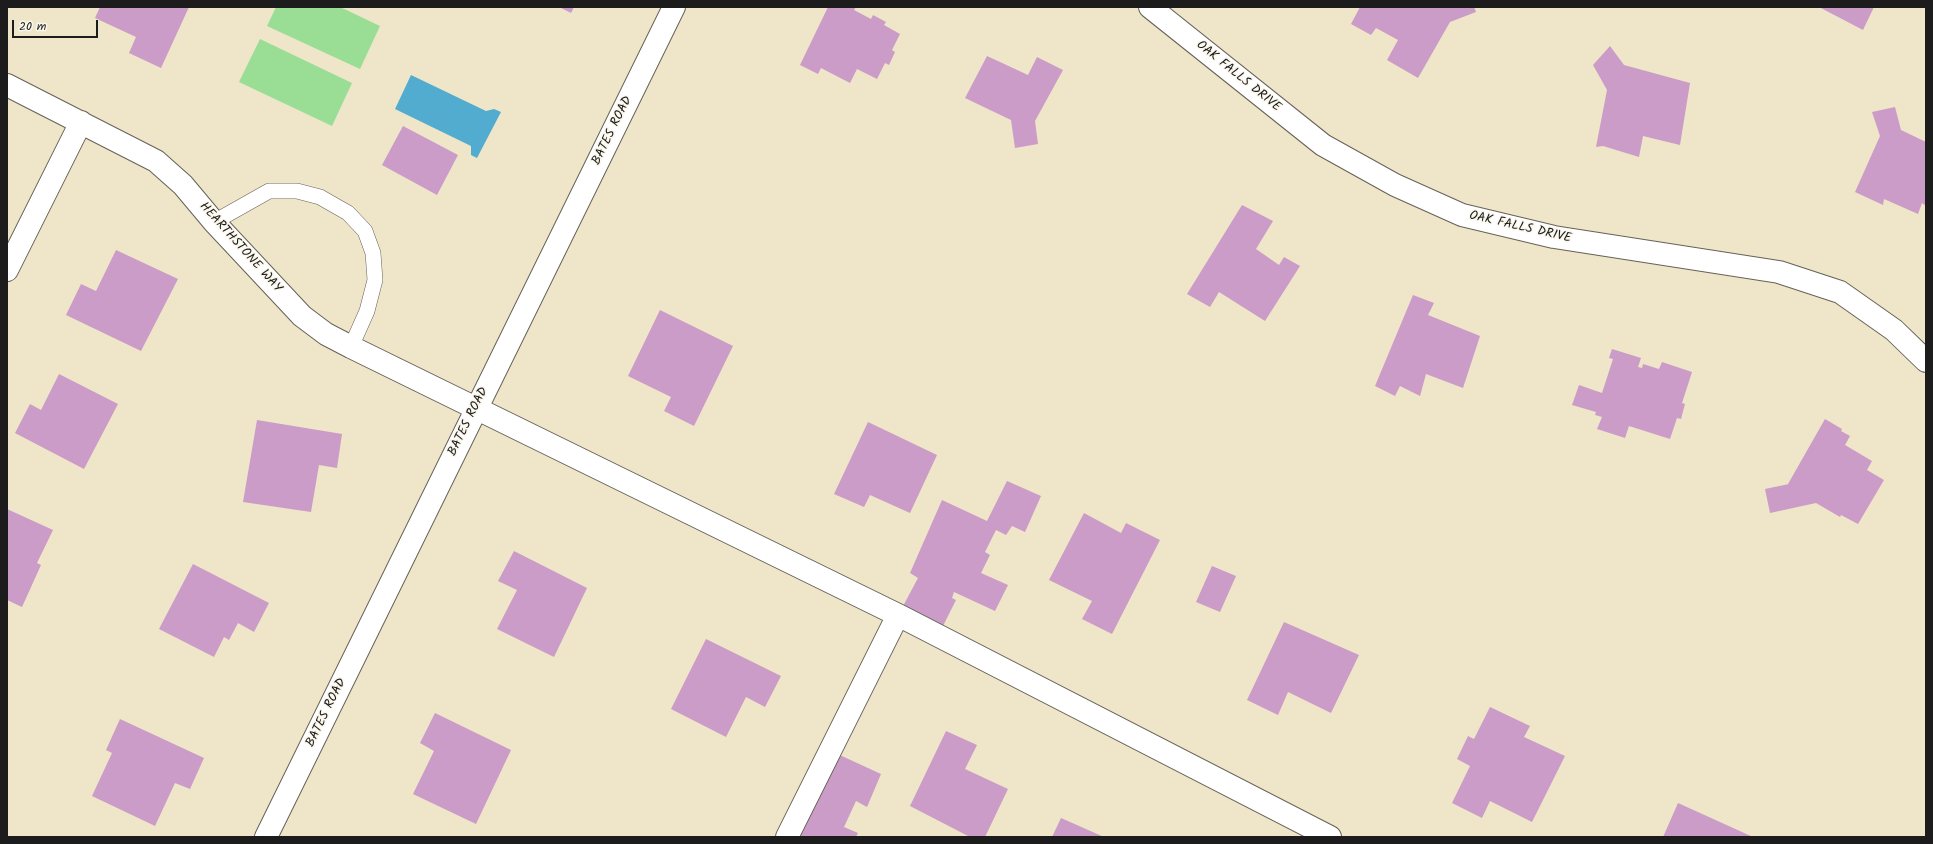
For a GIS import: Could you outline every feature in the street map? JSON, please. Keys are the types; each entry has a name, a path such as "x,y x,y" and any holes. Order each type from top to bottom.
{"street":[{"name":"BATES ROAD","path":"266,837 674,7"},
{"name":"OAK FALLS DRIVE","path":"1150,7 1323,145 1395,185 1462,215 1554,237 1779,272 1840,292 1894,330 1926,361"},
{"name":"HEARTHSTONE WAY","path":"7,84 156,161 183,185 214,222 302,316 326,334 898,615 1330,837"},
{"path":"7,270 81,122"},
{"path":"787,837 898,615"}],"lane":[{"path":"214,222 269,191 297,191 314,196 348,213 365,231 368,238 373,253 375,280 367,311 351,347"}],"green space":[{"path":"276,7 340,7 380,26 360,69 267,26"},
{"path":"260,39 352,83 332,126 239,82"}],"water":[{"path":"411,75 486,111 494,109 501,112 477,158 471,155 471,146 395,109"}],"building":[{"path":"100,7 189,7 161,68 129,53 136,37 95,18"},
{"path":"559,7 574,7 571,13"},
{"path":"828,7 856,7 854,10 871,19 873,15 886,22 884,25 900,34 892,50 895,52 889,65 885,63 877,79 857,69 850,83 821,68 818,74 800,65"},
{"path":"1360,7 1474,7 1476,12 1450,22 1418,78 1387,60 1398,40 1376,28 1371,35 1351,24"},
{"path":"1819,7 1874,7 1863,30"},
{"path":"1610,46 1624,65 1690,83 1680,145 1643,136 1639,157 1603,146 1596,147 1607,90 1593,65"},
{"path":"987,56 1028,75 1037,57 1063,70 1035,121 1038,144 1015,148 1011,120 965,98"},
{"path":"1895,107 1901,130 1926,142 1926,206 1922,203 1918,214 1884,199 1883,205 1855,192 1880,136 1872,112"},
{"path":"403,126 458,155 437,195 382,165"},
{"path":"1242,205 1273,221 1256,249 1279,265 1284,257 1300,266 1265,321 1219,292 1210,307 1187,294"},
{"path":"116,250 178,279 141,351 66,315 81,284 96,291"},
{"path":"1413,295 1434,303 1428,315 1480,336 1463,388 1426,374 1420,396 1400,386 1395,396 1375,386"},
{"path":"660,310 733,346 694,426 664,411 671,397 628,376"},
{"path":"1612,349 1641,358 1638,367 1642,368 1643,364 1659,369 1662,362 1692,372 1682,403 1685,404 1681,419 1677,418 1670,439 1629,426 1625,438 1597,429 1602,417 1595,415 1596,412 1572,405 1579,385 1602,393 1613,359 1609,358"},
{"path":"59,374 118,404 84,469 15,433 30,404 41,410"},
{"path":"1825,419 1842,429 1841,431 1850,436 1845,445 1872,461 1867,470 1884,480 1858,524 1841,515 1840,517 1816,503 1770,513 1765,489 1789,484"},
{"path":"257,420 342,434 337,468 319,465 311,512 243,502"},
{"path":"868,422 937,455 910,513 870,495 864,507 834,494"},
{"path":"1007,481 1041,496 1025,532 1012,526 1006,535 996,530 985,552 990,555 981,573 1008,585 995,611 954,592 952,598 956,600 942,628 902,608 918,578 910,573 942,500 987,521"},
{"path":"7,509 53,530 37,563 41,565 22,607 7,600"},
{"path":"1084,513 1121,533 1126,523 1160,540 1112,634 1082,619 1092,601 1049,580"},
{"path":"514,551 587,588 554,657 497,629 517,590 498,581"},
{"path":"193,564 269,603 254,632 238,623 229,640 224,637 214,657 159,629"},
{"path":"1212,566 1236,576 1220,612 1196,602"},
{"path":"1284,622 1359,655 1331,713 1288,692 1278,715 1247,700"},
{"path":"706,639 781,676 765,707 746,697 726,737 671,709"},
{"path":"1490,707 1530,726 1524,737 1565,756 1532,822 1490,801 1482,818 1452,803 1470,766 1457,759 1468,736 1474,739"},
{"path":"435,713 511,750 476,824 413,794 434,751 420,743"},
{"path":"120,719 204,758 190,789 175,783 155,826 92,796 112,753 106,750"},
{"path":"946,731 977,745 965,769 1008,789 985,837 970,837 910,806"},
{"path":"831,751 881,774 867,807 856,801 844,827 858,833 856,837 792,837"},
{"path":"1678,803 1753,837 1663,837"},
{"path":"1061,818 1104,837 1052,837"}]}
